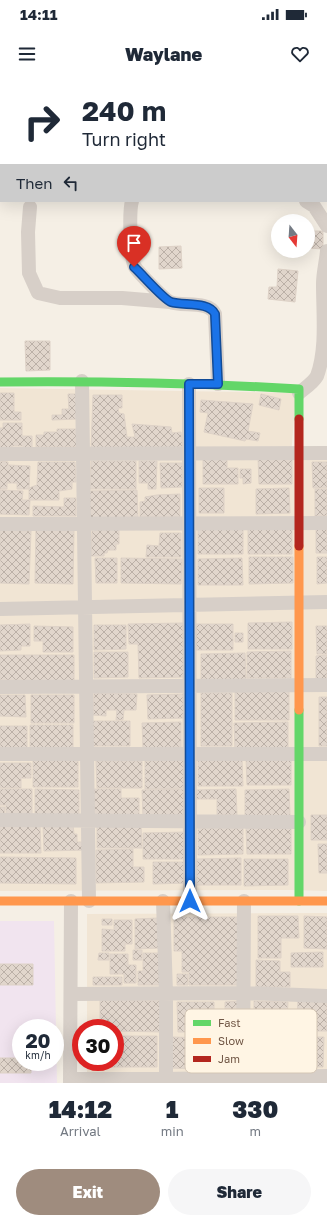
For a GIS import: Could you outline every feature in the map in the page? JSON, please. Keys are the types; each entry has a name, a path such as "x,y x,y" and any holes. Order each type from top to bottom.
{"street":[{"path":"132,202 129,228 134,267 170,302"},
{"path":"308,202 314,206 327,226"},
{"path":"30,207 28,232 29,273 38,293 60,298 122,298 206,306 213,310 215,314 218,384"},
{"path":"299,394 314,381 317,376 325,347 323,283 327,250"},
{"path":"82,381 89,901"},
{"path":"0,382 82,381 218,384 299,389 300,901"},
{"path":"189,384 190,901"},
{"path":"0,454 327,453"},
{"path":"0,524 327,523"},
{"path":"0,609 327,602"},
{"path":"0,687 327,685"},
{"path":"0,754 327,754"},
{"path":"0,820 300,822"},
{"path":"0,901 327,901"},
{"path":"71,901 70,1081 243,1080 327,1076"},
{"path":"163,901 166,994 166,1081"},
{"path":"244,901 244,1009"},
{"path":"71,994 244,993 327,996"}],"shaded area":[{"path":"0,388 296,393 291,456 327,455 327,891 0,891"},
{"path":"327,913 327,1083 87,1083 87,1071 124,1071 124,1019 87,1019 87,914"},
{"path":"0,921 54,921 56,1019 12,1019 12,1071 57,1071 57,1083 0,1083"}],"building":[{"path":"315,231 323,231 323,249 315,248"},
{"path":"181,246 182,268 159,269 159,247"},
{"path":"278,269 298,271 295,302 268,299 269,287 277,287"},
{"path":"25,341 50,341 50,370 26,371"},
{"path":"0,393 14,393 14,412 21,412 21,420 0,420"},
{"path":"68,394 78,394 78,419 52,420 52,415 62,415 62,409 69,409"},
{"path":"261,394 281,399 279,410 259,405"},
{"path":"93,395 122,395 122,408 118,408 119,413 124,414 127,437 135,437 132,424 171,427 172,433 181,432 183,452 91,450"},
{"path":"201,400 253,404 248,431 260,433 258,441 246,439 245,441 204,432 208,413 200,412"},
{"path":"3,423 22,423 22,436 32,436 32,448 12,446 12,449 0,449 0,428 3,428"},
{"path":"57,429 78,429 78,447 36,447 36,435 44,435 44,432 57,432"},
{"path":"203,457 227,457 227,468 238,468 238,484 203,484"},
{"path":"258,457 292,457 292,484 259,484"},
{"path":"0,461 8,462 8,465 30,466 29,489 17,489 17,483 7,483 7,489 0,489"},
{"path":"91,461 136,461 136,489 90,489"},
{"path":"139,461 157,461 156,489 148,489 148,483 139,483"},
{"path":"38,462 75,462 76,482 72,482 72,489 59,491 59,500 29,500 29,488 37,485"},
{"path":"312,462 327,462 327,488 313,488"},
{"path":"160,463 182,463 182,487 161,488"},
{"path":"240,469 251,469 251,483 243,484 243,478 240,478"},
{"path":"199,488 224,488 224,513 199,513"},
{"path":"289,488 290,513 256,514 256,489"},
{"path":"315,489 327,489 327,516 315,516"},
{"path":"0,490 23,491 22,500 30,500 29,515 0,514"},
{"path":"137,490 138,517 90,518 89,491"},
{"path":"180,494 180,517 140,517 140,502 145,501 145,497"},
{"path":"64,498 76,498 76,516 33,516 33,506 64,507"},
{"path":"316,526 327,526 327,553 316,553"},
{"path":"95,527 119,528 119,544 116,544 116,550 108,550 107,553 104,553 104,556 91,556 92,531 95,531"},
{"path":"198,527 243,527 243,554 198,554"},
{"path":"292,527 292,554 248,554 248,528"},
{"path":"36,529 74,529 73,584 35,583"},
{"path":"0,530 31,531 29,584 0,583"},
{"path":"160,533 181,533 181,557 146,557 147,545 159,546"},
{"path":"249,557 293,557 293,583 249,584"},
{"path":"317,557 327,557 327,583 317,584"},
{"path":"95,558 117,558 117,583 96,583"},
{"path":"121,558 182,559 181,584 121,583"},
{"path":"242,558 243,585 198,585 198,559"},
{"path":"292,622 292,649 248,649 248,623"},
{"path":"183,623 184,677 139,678 138,644 129,644 128,624"},
{"path":"30,624 30,646 21,646 21,650 0,651 0,625"},
{"path":"196,624 233,624 233,650 196,650"},
{"path":"94,625 126,625 126,649 94,650"},
{"path":"34,626 73,627 73,652 43,652 43,641 34,641"},
{"path":"316,626 327,626 327,654 317,654"},
{"path":"235,633 243,633 243,642 235,642"},
{"path":"291,651 291,678 247,678 247,652"},
{"path":"94,652 128,652 128,677 94,678"},
{"path":"245,653 246,680 201,681 201,654"},
{"path":"0,655 74,655 74,681 0,680"},
{"path":"327,655 327,680 316,680 316,656"},
{"path":"289,691 289,720 235,720 235,692"},
{"path":"94,693 137,694 136,710 124,710 123,720 116,720 117,710 106,710 106,716 93,715"},
{"path":"201,693 232,693 232,746 201,746"},
{"path":"183,694 184,718 148,719 147,695"},
{"path":"0,695 25,695 26,717 0,716"},
{"path":"31,695 74,695 74,723 31,723"},
{"path":"319,697 327,697 327,746 319,746"},
{"path":"92,721 130,721 130,746 92,746"},
{"path":"181,722 181,747 143,748 142,723"},
{"path":"288,722 288,749 235,750 234,723"},
{"path":"30,725 73,725 73,750 30,750"},
{"path":"0,726 27,726 27,751 0,751"},
{"path":"246,758 291,758 291,785 247,785"},
{"path":"242,759 243,786 198,786 198,760"},
{"path":"33,760 78,760 78,787 33,787"},
{"path":"185,760 186,788 145,789 145,761"},
{"path":"96,761 142,761 142,788 97,788"},
{"path":"0,763 31,763 31,778 21,778 21,788 0,788"},
{"path":"0,789 32,789 32,816 6,816 6,805 0,805"},
{"path":"35,789 79,790 79,815 35,815"},
{"path":"94,789 121,789 121,798 139,798 139,817 94,817"},
{"path":"188,789 188,816 143,817 142,790"},
{"path":"236,789 237,815 217,815 217,799 196,799 196,790"},
{"path":"289,789 290,816 245,816 245,790"},
{"path":"0,807 5,807 4,816 0,816"},
{"path":"311,815 327,815 327,840 311,840"},
{"path":"43,824 73,824 74,834 77,834 77,842 86,842 86,850 44,851"},
{"path":"0,826 40,826 41,853 0,853"},
{"path":"97,826 141,826 142,848 97,848"},
{"path":"291,827 291,854 247,854 246,828"},
{"path":"198,828 243,828 243,854 198,855"},
{"path":"187,832 188,859 143,859 143,833"},
{"path":"318,844 327,844 327,873 319,873"},
{"path":"133,849 133,867 144,867 144,882 96,883 96,850"},
{"path":"0,857 76,858 76,884 0,883"},
{"path":"241,858 241,885 197,885 197,859"},
{"path":"244,859 288,859 288,885 244,886"},
{"path":"153,862 187,862 187,883 153,884"},
{"path":"258,916 298,916 299,938 281,938 281,958 258,958"},
{"path":"304,916 327,917 327,949 304,948"},
{"path":"174,917 240,917 240,985 189,985 189,972 182,972 182,951 174,951"},
{"path":"159,918 159,948 135,949 135,919"},
{"path":"102,919 112,919 112,925 102,925"},
{"path":"114,920 132,920 132,944 125,944 125,951 102,951 102,929 114,930"},
{"path":"133,950 142,950 142,960 133,960"},
{"path":"323,952 323,967 291,967 291,953"},
{"path":"99,953 109,953 109,960 98,960"},
{"path":"143,953 162,953 162,985 138,985 138,971 143,971"},
{"path":"110,954 128,954 128,965 136,965 136,983 124,983 124,974 110,974"},
{"path":"256,960 280,961 280,972 290,972 290,987 256,987"},
{"path":"0,964 33,964 33,985 0,985"},
{"path":"177,974 188,974 188,985 177,985"},
{"path":"93,977 122,977 122,985 93,985"},
{"path":"298,998 327,998 327,1031 317,1031 317,1009 298,1009"},
{"path":"100,1000 164,1001 163,1032 124,1031 124,1019 100,1019"},
{"path":"241,1001 241,1009 225,1009 225,1002"},
{"path":"254,1001 288,1002 288,1009 254,1009"},
{"path":"177,1002 214,1002 214,1009 185,1009 185,1032 178,1032"},
{"path":"124,1036 157,1036 157,1067 124,1067"},
{"path":"172,1037 185,1037 185,1068 171,1068"},
{"path":"317,1037 324,1037 323,1067 317,1067"},
{"path":"0,1058 12,1058 12,1071 31,1071 31,1073 0,1073"}],"traffic: fast":[{"path":"0,382 150,383 299,389 299,419"},
{"path":"299,710 299,901"}],"traffic: slow":[{"path":"299,546 299,710"},
{"path":"0,901 327,901"}],"traffic: jam":[{"path":"299,419 299,546"}],"route":[{"path":"134,267 170,302 206,306 213,310 215,314 218,384 189,384 190,901"}]}
